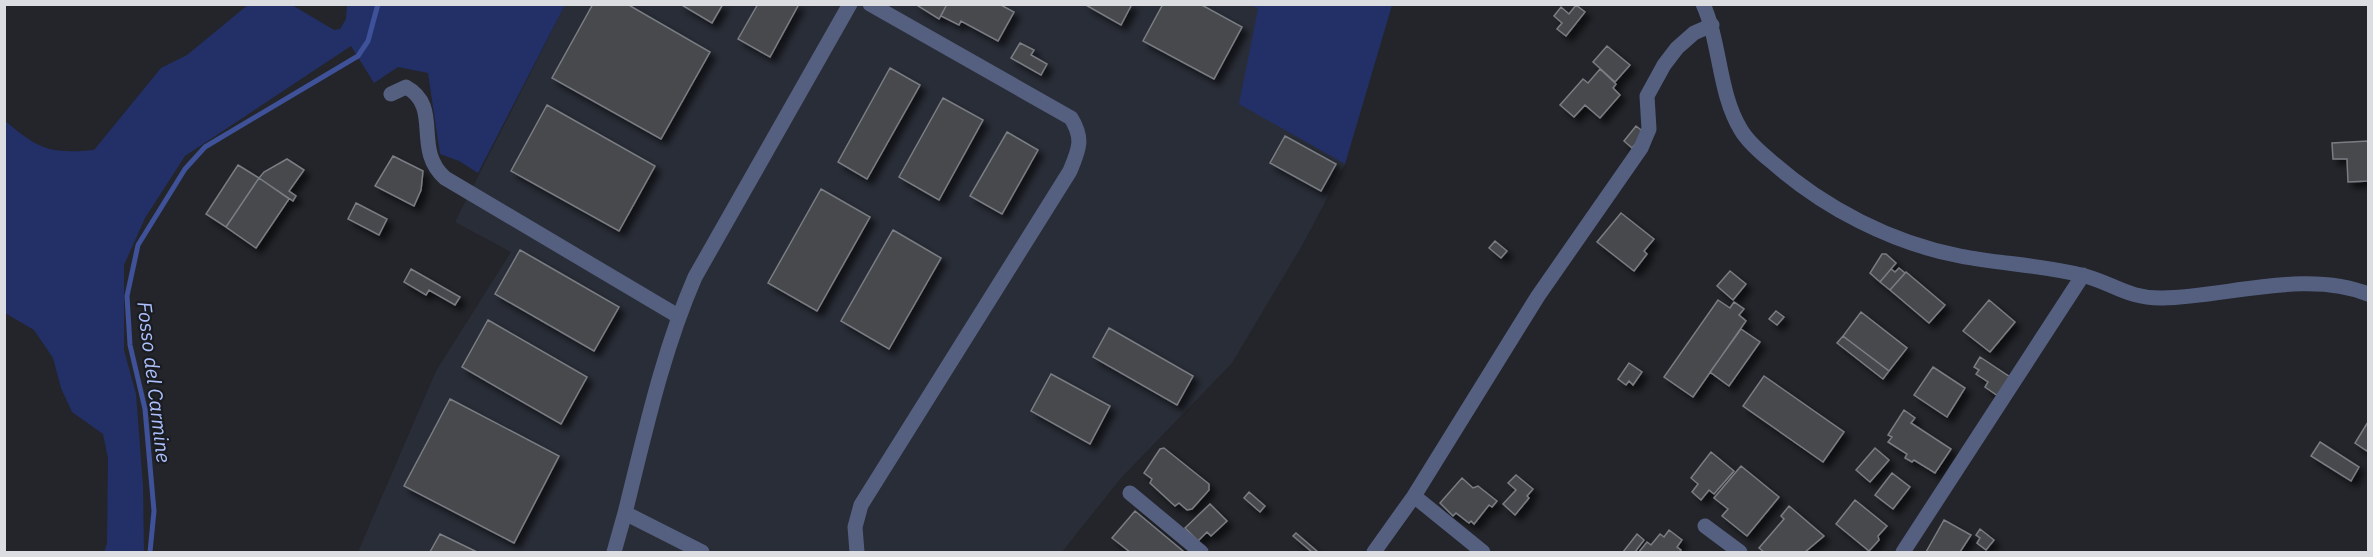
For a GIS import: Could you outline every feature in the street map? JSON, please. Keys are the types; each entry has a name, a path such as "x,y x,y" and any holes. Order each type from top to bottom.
{"street":[{"path":"614,552 661,368 678,316 695,277 850,4"},
{"path":"857,552 855,527 861,504 1070,171 1078,153 1080,132 1071,118 870,4"},
{"path":"1703,4 1712,25 1728,100 1741,130 1757,149 1789,177 1826,203 1890,235 1958,256 2082,275 2133,297 2163,298 2253,286 2348,286 2368,294"},
{"path":"1374,552 1414,496 1538,296 1641,148 1649,129 1647,96 1664,65 1685,40 1712,25"},
{"path":"391,94 406,87 417,93 423,103 430,162 445,178 678,316"},
{"path":"1903,552 2082,275"},
{"path":"1130,493 1200,552"},
{"path":"1414,496 1483,552"},
{"path":"625,513 702,552"},
{"path":"1705,526 1740,552"}],"shaded area":[{"path":"249,4 292,5 334,30 340,29 346,19 347,5 565,5 478,173 459,161 440,154 428,73 398,67 374,83 351,46 185,156 145,218 124,265 124,350 136,394 143,486 144,552 104,552 107,544 108,458 103,434 72,412 61,388 53,358 34,330 5,313 5,121 45,148 65,151 94,150 161,68 187,55"},
{"path":"565,5 1392,5 1345,164 1304,242 1232,363 1121,478 1062,552 358,552 436,371 511,252 455,222"},
{"path":"1252,5 1392,5 1345,164 1239,104 1258,9"}],"building":[{"path":"593,4 627,4 710,52 661,139 552,78"},
{"path":"680,4 723,4 712,23"},
{"path":"758,4 799,4 770,57 738,39"},
{"path":"915,4 943,4 946,6 939,19"},
{"path":"947,4 999,4 1014,12 998,41 961,21 959,25 941,16"},
{"path":"1084,4 1132,4 1121,25"},
{"path":"1163,4 1200,4 1242,27 1214,79 1143,41"},
{"path":"1576,5 1585,12 1566,36 1557,29 1562,23 1554,16 1561,7 1569,14"},
{"path":"1020,43 1034,50 1031,55 1047,64 1041,75 1011,58"},
{"path":"1607,46 1630,65 1615,82 1593,62"},
{"path":"890,68 920,85 867,179 838,162"},
{"path":"1600,69 1616,84 1613,88 1620,95 1600,118 1585,105 1574,117 1560,105 1583,79 1588,83"},
{"path":"943,98 983,120 939,200 899,177"},
{"path":"547,105 655,166 619,231 511,171"},
{"path":"1636,126 1645,133 1632,148 1624,141"},
{"path":"1007,132 1038,150 1002,214 970,196"},
{"path":"1285,136 1336,164 1321,191 1270,163"},
{"path":"2368,141 2368,181 2348,182 2347,159 2333,159 2332,143"},
{"path":"393,156 423,171 421,190 414,206 375,186"},
{"path":"287,159 304,170 289,191 296,196 293,201 259,178 264,172"},
{"path":"238,165 259,178 226,227 206,214"},
{"path":"259,178 289,199 256,248 226,227"},
{"path":"821,189 870,217 817,311 768,283"},
{"path":"356,203 387,219 379,235 348,219"},
{"path":"1621,213 1654,239 1644,251 1647,254 1634,271 1597,242"},
{"path":"893,230 941,258 889,349 841,321"},
{"path":"1495,241 1507,251 1501,258 1489,248"},
{"path":"520,250 619,307 594,351 495,294"},
{"path":"1882,254 1886,254 1896,263 1880,282 1870,273"},
{"path":"1899,268 1905,273 1890,290 1880,282 1891,269 1895,272"},
{"path":"411,269 460,297 455,305 429,290 426,295 404,282"},
{"path":"1730,271 1746,284 1733,300 1717,286"},
{"path":"1906,272 1945,305 1929,323 1890,290"},
{"path":"1718,300 1730,308 1734,302 1744,309 1739,315 1746,321 1693,397 1664,377"},
{"path":"1989,300 2015,322 1990,352 1963,331"},
{"path":"1776,311 1784,317 1777,325 1769,319"},
{"path":"1861,312 1907,348 1889,371 1843,336"},
{"path":"488,320 587,377 561,424 462,367"},
{"path":"1109,328 1193,376 1177,405 1093,357"},
{"path":"1741,329 1760,342 1729,386 1710,372"},
{"path":"1843,336 1889,371 1883,379 1837,343"},
{"path":"1980,357 2010,377 1998,396 1985,387 1988,382 1976,374 1979,370 1974,367"},
{"path":"1629,363 1642,372 1633,385 1629,381 1626,385 1618,379"},
{"path":"1933,367 1965,388 1947,417 1914,395"},
{"path":"1051,374 1110,406 1090,444 1031,411"},
{"path":"1764,376 1844,432 1823,462 1743,406"},
{"path":"450,399 559,456 514,543 404,486"},
{"path":"1904,410 1915,418 1911,423 1951,449 1935,473 1914,460 1912,462 1905,458 1907,454 1888,442 1892,437 1888,435"},
{"path":"2368,422 2368,448 2367,451 2355,443"},
{"path":"2320,442 2359,467 2351,481 2311,456"},
{"path":"1164,448 1209,484 1209,490 1192,509 1187,510 1179,503 1175,506 1150,483 1152,479 1144,473 1160,449"},
{"path":"1875,448 1889,460 1870,482 1856,470"},
{"path":"1711,452 1734,471 1714,494 1709,490 1701,500 1692,492 1698,484 1691,478"},
{"path":"1741,466 1779,497 1747,536 1722,516 1728,509 1714,498"},
{"path":"1892,473 1910,487 1893,509 1875,495"},
{"path":"1516,475 1533,489 1527,496 1529,498 1515,515 1503,504 1516,490 1508,483"},
{"path":"1462,478 1473,488 1478,486 1497,501 1492,507 1489,505 1474,524 1456,513 1453,516 1440,503"},
{"path":"1249,492 1265,506 1260,512 1244,498"},
{"path":"1855,500 1887,526 1869,551 1836,524"},
{"path":"1210,504 1227,521 1211,536 1207,532 1198,541 1185,528"},
{"path":"1789,506 1824,536 1805,552 1764,552 1759,548 1784,519 1781,516"},
{"path":"1135,511 1183,551 1130,552 1112,538"},
{"path":"1944,520 1971,535 1960,552 1926,552"},
{"path":"1980,529 1994,540 1986,550 1977,543 1980,538 1976,535"},
{"path":"1669,530 1682,540 1677,547 1681,550 1679,552 1639,552 1647,542 1651,545 1660,534 1664,537"},
{"path":"1296,533 1318,552 1312,552 1293,536"},
{"path":"440,534 477,552 430,552"},
{"path":"1637,534 1644,540 1635,552 1623,552"}],"waterway":[{"name":"Fosso del Carmine","path":"150,552 154,511 145,409 130,345 127,296 138,245 185,169 205,147 358,56 368,41 378,4"}]}
